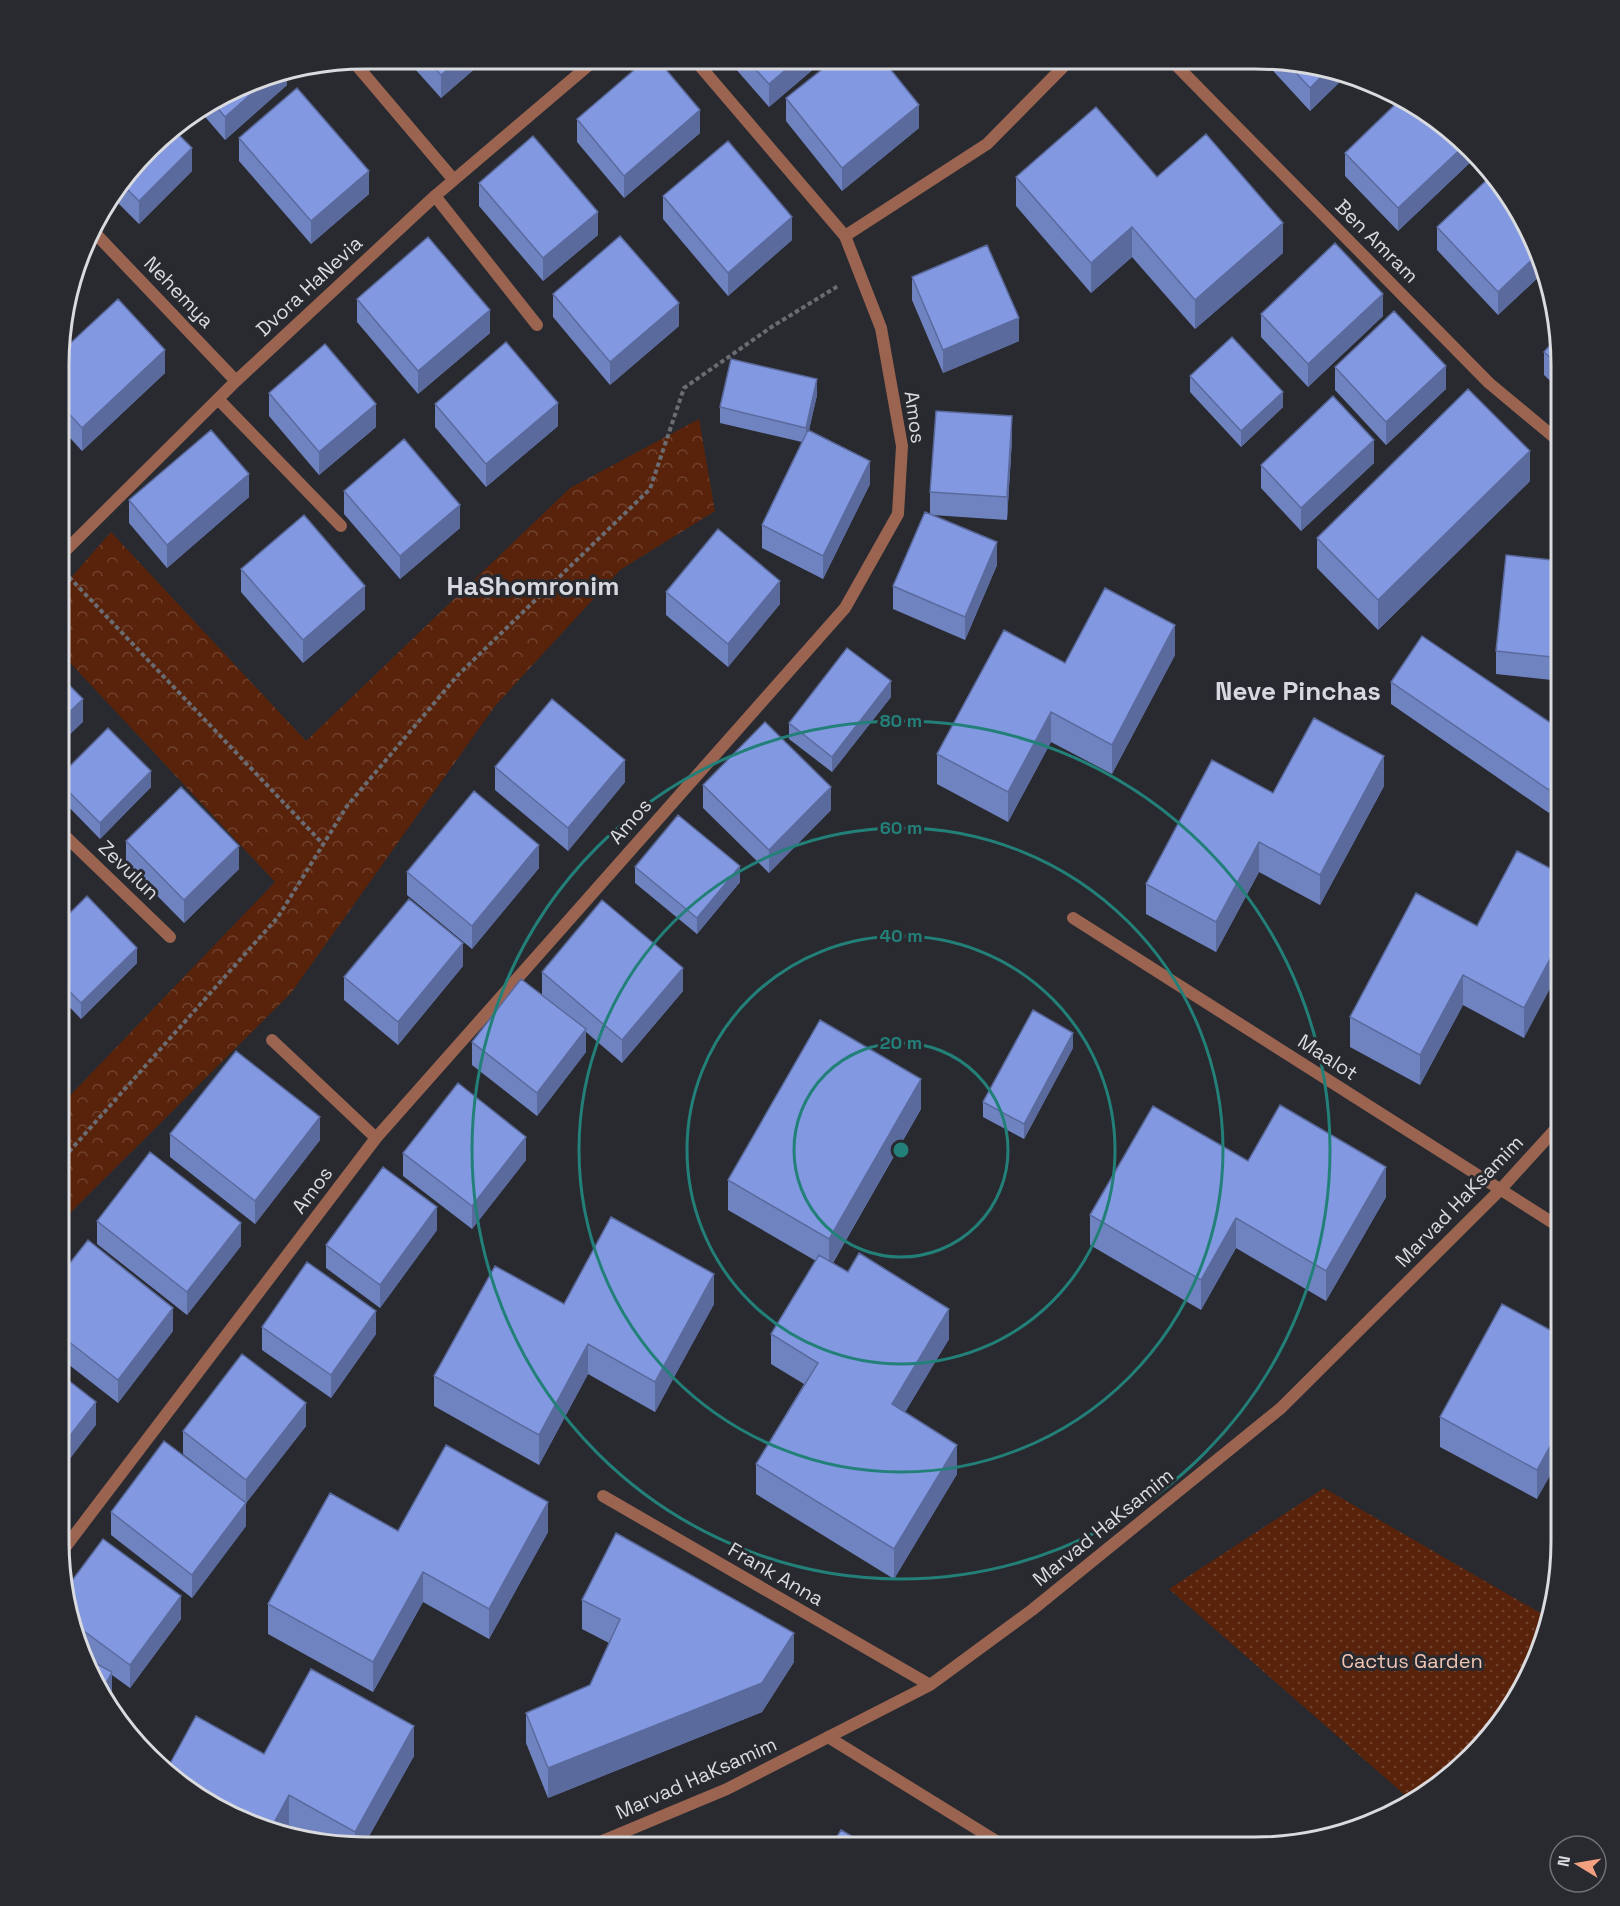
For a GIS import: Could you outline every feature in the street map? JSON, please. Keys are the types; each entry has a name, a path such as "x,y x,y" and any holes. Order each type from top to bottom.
{"street":[{"path":"361,69 453,179"},
{"name":"Dvora HaNevia","path":"69,547 236,381 453,179 584,69"},
{"name":"Amos","path":"69,1542 376,1138 845,608 898,514 902,446 881,328 845,236 703,69"},
{"path":"845,236 987,144 1060,69"},
{"name":"Ben Amram","path":"1180,69 1489,383 1551,434"},
{"path":"435,196 537,325"},
{"name":"Nehemya","path":"99,237 236,381"},
{"path":"218,399 342,526"},
{"name":"Zevulun","path":"69,840 170,937"},
{"name":"Maalot","path":"1073,918 1551,1222"},
{"path":"273,1040 376,1138"},
{"name":"Marvad HaKsamim","path":"612,1837 728,1789 930,1685 1032,1610 1281,1408 1500,1190 1551,1134"},
{"name":"Frank Anna","path":"603,1496 930,1685"},
{"path":"828,1737 990,1837"}],"path":[{"path":"69,1153 278,917 347,806 458,675 650,489 684,388 773,326 859,273"},
{"path":"69,576 323,844"}],"green space":[{"path":"699,419 715,511 620,570 495,706 291,993 69,1214 69,1097 275,882 69,662 69,580 111,532 306,741 570,488"},
{"name":"Cactus Garden","path":"1324,1488 1542,1614 1520,1672 1490,1721 1450,1763 1405,1795 1169,1589"}],"building":[{"path":"435,69 448,69 441,75"},
{"path":"635,69 665,69 700,110 624,176 577,119"},
{"path":"755,69 786,69 769,84"},
{"path":"823,69 890,69 919,105 842,168 786,98"},
{"path":"1296,72 1321,77 1310,88"},
{"path":"297,88 369,171 311,221 239,138"},
{"path":"255,91 225,117 218,109"},
{"path":"1395,105 1435,130 1459,151 1398,208 1345,153"},
{"path":"1096,107 1157,177 1206,134 1283,223 1195,300 1132,227 1091,263 1016,177"},
{"path":"179,135 192,148 139,201 127,189 156,156"},
{"path":"533,136 598,212 543,258 479,183"},
{"path":"728,141 792,217 728,273 663,196"},
{"path":"1486,181 1511,217 1531,260 1498,292 1437,227"},
{"path":"620,236 679,303 610,362 553,294"},
{"path":"428,237 490,310 418,371 357,299"},
{"path":"1335,243 1383,294 1308,364 1261,314"},
{"path":"987,245 1019,318 943,350 912,277"},
{"path":"118,299 165,350 82,428 69,414 70,343"},
{"path":"1394,311 1446,366 1386,422 1335,367"},
{"path":"1232,337 1283,392 1241,431 1190,376"},
{"path":"506,342 558,403 486,464 435,404"},
{"path":"325,344 376,404 319,452 269,393"},
{"path":"1550,345 1551,358 1544,352"},
{"path":"731,359 817,379 806,428 720,407"},
{"path":"1468,389 1530,451 1378,600 1317,538"},
{"path":"1333,396 1374,440 1301,508 1261,465"},
{"path":"936,411 1012,416 1007,497 930,492"},
{"path":"211,430 249,474 167,545 129,500"},
{"path":"808,430 870,461 823,556 762,525"},
{"path":"404,439 460,505 400,556 344,491"},
{"path":"925,512 997,542 965,617 893,586"},
{"path":"304,515 365,586 303,640 241,569"},
{"path":"718,529 780,581 728,644 666,592"},
{"path":"1506,555 1551,560 1551,657 1496,651"},
{"path":"1105,588 1175,625 1112,745 1051,712 1008,792 937,754 1004,630 1065,663"},
{"path":"1422,636 1551,723 1551,787 1549,790 1391,682"},
{"path":"847,648 891,681 832,757 789,723"},
{"path":"69,685 83,699 69,712"},
{"path":"552,699 625,760 568,828 495,767"},
{"path":"1314,718 1384,756 1320,875 1259,842 1216,922 1146,884 1212,760 1273,793"},
{"path":"765,722 831,787 769,850 703,785"},
{"path":"108,728 151,771 100,823 69,792 69,767"},
{"path":"181,787 239,846 184,900 126,841"},
{"path":"474,791 539,845 472,926 407,872"},
{"path":"678,815 740,866 697,918 635,867"},
{"path":"1517,851 1551,869 1551,957 1524,1008 1463,975 1420,1055 1350,1017 1416,893 1477,926"},
{"path":"87,896 137,948 81,1003 69,991 69,914"},
{"path":"409,899 463,943 398,1022 344,977"},
{"path":"602,900 683,968 622,1040 542,972"},
{"path":"521,979 586,1029 537,1093 472,1042"},
{"path":"1033,1010 1073,1033 1024,1124 983,1102"},
{"path":"820,1020 921,1079 829,1239 728,1180"},
{"path":"236,1051 320,1117 255,1201 170,1134"},
{"path":"458,1083 526,1137 472,1206 403,1153"},
{"path":"1280,1105 1386,1167 1326,1271 1236,1218 1201,1280 1090,1215 1153,1106 1248,1161"},
{"path":"150,1152 241,1223 187,1292 97,1221"},
{"path":"383,1167 437,1207 380,1285 326,1245"},
{"path":"611,1217 714,1274 655,1382 588,1344 539,1435 434,1376 495,1266 564,1304"},
{"path":"88,1240 173,1308 118,1380 69,1342 69,1264"},
{"path":"859,1253 949,1309 892,1404 957,1445 894,1549 756,1464 818,1363 771,1334 819,1255 848,1272"},
{"path":"307,1262 376,1311 331,1375 262,1327"},
{"path":"1502,1304 1551,1331 1551,1444 1537,1470 1440,1417"},
{"path":"242,1354 306,1403 246,1480 183,1431"},
{"path":"69,1381 96,1402 69,1437"},
{"path":"164,1441 246,1503 192,1575 111,1512"},
{"path":"446,1445 548,1502 489,1609 423,1572 373,1662 268,1604 330,1493 398,1531"},
{"path":"616,1533 794,1633 762,1683 548,1768 526,1713 590,1685 620,1619 582,1600"},
{"path":"103,1539 181,1596 130,1665 83,1631 72,1580"},
{"path":"96,1664 112,1672 106,1683"},
{"path":"311,1669 414,1726 355,1832 289,1795 274,1822 270,1821 217,1797 170,1763 196,1716 264,1754"},
{"path":"841,1830 853,1837 837,1837"}],"district":[{"name":"HaShomronim","path":"533,586"},
{"name":"Neve Pinchas","path":"1298,691"}]}
